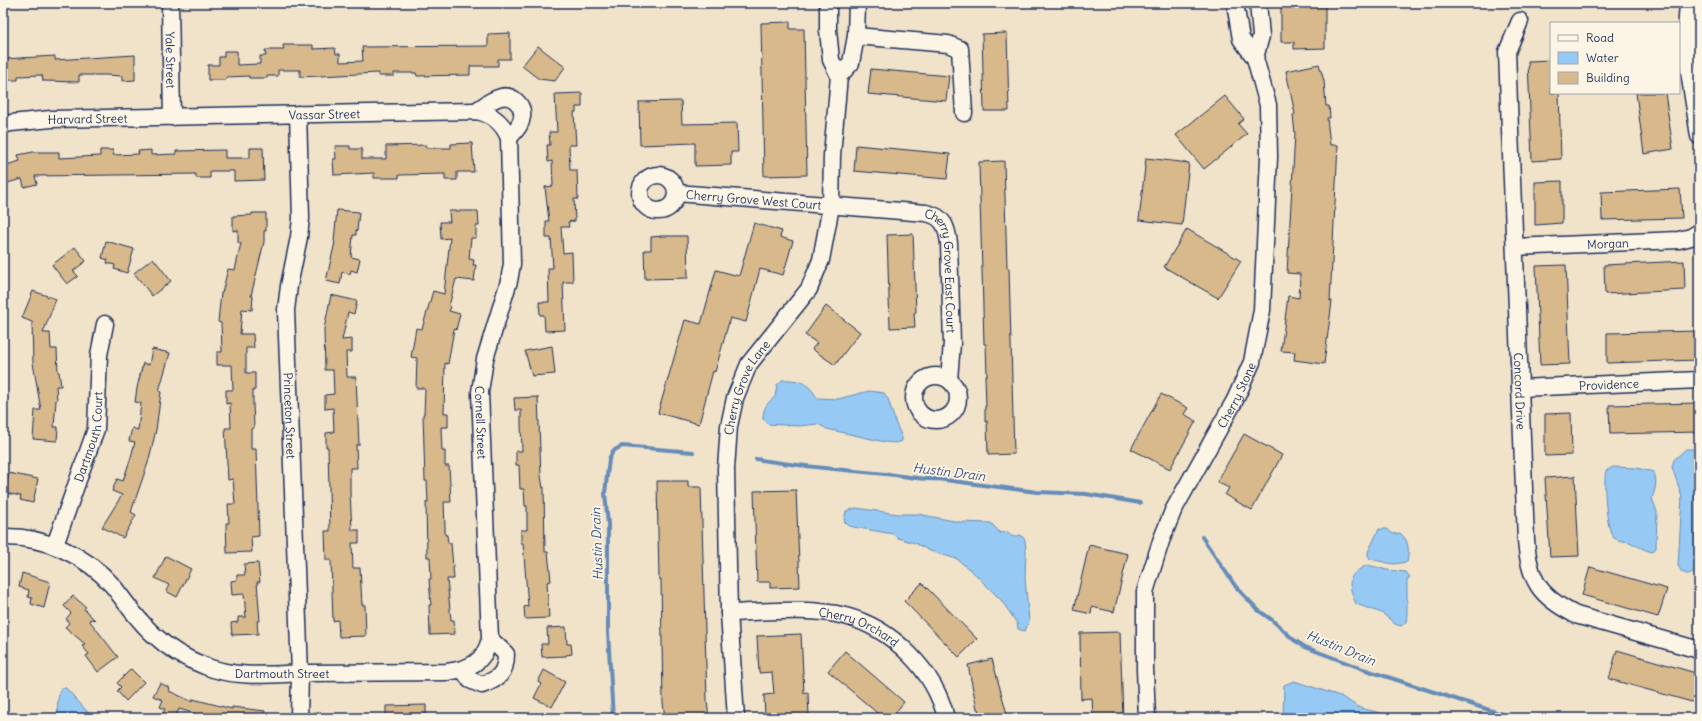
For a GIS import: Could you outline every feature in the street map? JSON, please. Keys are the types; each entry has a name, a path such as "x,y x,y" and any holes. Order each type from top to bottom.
{"street":[{"name":"Yale Street","path":"170,3 172,117"},
{"name":"Cherry Grove Lane","path":"736,718 729,613 726,453 729,426 735,398 749,364 809,289 821,260 831,206 832,155 839,76 831,60 828,30 828,3"},
{"path":"839,76 851,63 856,36 857,3"},
{"name":"Cherry Stone","path":"1147,718 1144,669 1144,592 1173,511 1242,385 1252,362 1259,329 1264,286 1269,157 1268,105 1255,58 1241,39 1235,3"},
{"path":"1255,58 1261,36 1258,3"},
{"path":"1688,3 1686,32 1688,65 1699,136"},
{"name":"Concord Drive","path":"1520,21 1507,52 1527,555 1536,583 1546,596 1557,606 1576,615 1699,650"},
{"path":"856,36 948,44 960,49 964,112"},
{"path":"1688,65 1699,47"},
{"path":"476,111 499,97 506,96 519,103 522,117 518,128 505,131"},
{"name":"Vassar Street","path":"172,117 476,111 484,112 497,119 505,131"},
{"name":"Princeton Street","path":"298,114 301,218 286,310 300,673 299,718"},
{"name":"Harvard Street","path":"3,125 11,122 51,119 172,117"},
{"name":"Cornell Street","path":"478,661 488,647 490,639 480,392 485,359 509,281 512,264 505,131"},
{"name":"Cherry Grove West Court","path":"677,193 831,206"},
{"name":"Cherry Grove East Court","path":"831,206 933,214 944,222 949,243 950,259 952,343 949,379"},
{"name":"Morgan","path":"1515,247 1679,240 1691,237 1699,232"},
{"name":"Dartmouth Court","path":"55,545 96,429 99,355 105,324"},
{"name":"Providence","path":"1520,388 1699,380"},
{"name":"Dartmouth Street","path":"3,537 16,536 35,539 55,545 76,556 97,571 111,585 152,634 167,647 184,657 207,667 234,674 447,672 463,670 478,661"},
{"name":"Cherry Orchard","path":"729,613 819,612 845,616 864,623 896,643 916,661 935,690 946,718"},
{"path":"463,670 470,680 482,685 496,679 502,673 506,664 506,654 490,639"}],"water":[{"path":"782,380 794,380 807,385 817,398 838,399 869,391 884,393 888,399 902,437 902,441 896,443 885,442 827,429 818,424 799,426 768,424 763,419 763,415 768,404 775,397 777,385"},
{"path":"1686,449 1699,449 1699,565 1698,570 1689,575 1682,572 1678,566 1682,497 1672,467 1674,460"},
{"path":"1613,467 1636,468 1654,472 1656,485 1652,498 1657,512 1656,548 1652,552 1629,542 1616,539 1611,534 1607,516 1605,476 1606,471"},
{"path":"856,508 898,514 918,514 959,522 991,523 1000,533 1008,532 1013,537 1021,535 1025,540 1025,579 1029,621 1025,631 1018,629 1017,623 1001,600 975,574 957,559 930,551 915,543 898,538 893,534 849,526 844,521 846,511"},
{"path":"1379,529 1387,529 1393,534 1400,533 1406,539 1408,546 1407,562 1393,564 1370,559 1368,552"},
{"path":"1368,565 1387,570 1406,572 1410,577 1407,580 1406,622 1401,626 1395,624 1382,613 1356,604 1351,591 1350,581 1355,572"},
{"path":"1294,681 1340,696 1360,708 1389,715 1394,718 1283,718 1284,685"},
{"path":"61,688 66,688 93,718 57,718 58,699"}],"building":[{"path":"1281,6 1325,6 1325,48 1294,49 1294,42 1281,42"},
{"path":"790,22 790,29 804,29 807,175 764,176 761,23"},
{"path":"510,33 510,59 498,59 498,66 470,66 470,75 417,76 416,73 394,73 394,76 378,76 378,73 300,77 300,70 278,70 278,76 267,76 267,78 249,78 249,76 226,77 226,80 208,80 208,65 219,65 219,57 224,57 224,51 237,51 237,65 260,64 260,56 266,56 265,50 284,50 283,45 313,45 313,49 335,48 336,54 340,54 340,62 363,61 362,47 488,46 488,34"},
{"path":"1007,33 1009,111 984,111 982,34"},
{"path":"538,46 565,67 555,81 539,79 522,66"},
{"path":"135,55 135,80 122,81 122,76 79,75 79,82 43,81 42,75 18,76 18,80 3,80 3,59 55,56 55,60"},
{"path":"1550,60 1550,94 1559,94 1561,159 1532,161 1528,61"},
{"path":"1319,64 1324,81 1326,106 1329,106 1330,118 1327,118 1330,145 1338,145 1330,301 1332,301 1324,364 1294,360 1295,352 1281,351 1288,296 1299,298 1300,274 1287,273 1295,134 1293,115 1295,114 1286,71"},
{"path":"871,69 949,76 946,101 868,94"},
{"path":"582,93 582,107 576,107 576,112 574,112 576,145 569,145 570,170 577,170 578,199 574,199 575,221 568,222 569,227 561,227 563,253 572,252 573,282 563,282 565,330 545,331 544,315 540,315 539,302 549,302 548,268 553,268 551,238 546,238 546,221 549,221 545,187 553,186 552,161 548,162 547,145 550,145 549,132 557,132 555,94"},
{"path":"1636,94 1665,94 1673,149 1644,154"},
{"path":"1225,96 1244,119 1238,124 1247,134 1204,169 1176,135"},
{"path":"681,101 682,124 737,123 738,152 731,152 731,165 695,166 695,143 640,145 639,102"},
{"path":"472,143 474,172 457,172 457,180 445,180 445,174 399,175 399,178 374,178 374,173 334,175 333,159 336,159 335,146 350,146 350,149 362,149 362,159 386,159 386,146 426,145 426,148 451,148 451,144"},
{"path":"856,145 950,154 947,179 854,171"},
{"path":"250,148 263,148 264,180 234,181 234,171 210,171 210,178 196,178 196,174 35,176 37,184 24,187 22,179 7,183 3,166 20,161 18,155 33,152 59,152 59,158 100,156 100,150 113,150 113,155 139,154 138,151 151,150 151,155 176,154 176,151 225,150 225,158 250,158"},
{"path":"1146,158 1189,163 1182,225 1139,220"},
{"path":"1004,161 1007,268 1009,268 1014,454 988,455 987,421 985,422 985,376 987,376 986,344 984,344 979,162"},
{"path":"1562,181 1562,223 1535,225 1535,182"},
{"path":"1680,189 1682,218 1602,220 1601,192"},
{"path":"337,210 359,212 356,235 353,235 351,257 360,259 357,272 351,270 350,274 342,272 340,284 326,281 335,242"},
{"path":"449,211 478,211 479,226 476,226 476,238 471,238 469,259 474,260 473,265 476,265 474,281 456,279 449,306 451,307 449,311 460,314 456,330 454,329 448,364 445,363 444,413 448,413 448,427 441,427 442,451 445,451 445,466 449,466 451,502 444,502 445,535 447,535 448,543 451,543 454,579 447,579 451,620 454,620 455,634 430,635 429,605 431,605 429,579 431,579 430,557 427,557 426,502 428,502 427,481 425,481 423,414 425,390 423,388 416,388 417,358 411,357 416,328 422,329 433,291 444,294 450,238 441,239 440,222 450,222"},
{"path":"252,213 266,213 266,231 264,231 264,242 251,296 253,296 252,310 242,309 240,334 253,334 254,348 246,348 246,373 255,373 255,390 253,390 254,428 251,429 251,449 256,449 259,536 251,537 252,552 227,553 226,523 229,523 228,504 235,504 233,479 228,480 225,428 231,428 230,403 226,404 226,390 233,390 232,365 217,365 217,352 222,352 221,323 218,322 221,293 228,269 235,270 241,243 238,243 238,230 233,231 233,216 252,215"},
{"path":"754,223 782,231 780,237 793,241 783,275 760,269 746,322 730,318 715,372 713,371 699,424 658,413 685,320 701,324 716,270 739,276"},
{"path":"1187,229 1241,261 1218,298 1164,267"},
{"path":"913,234 916,312 914,313 915,327 890,328 887,235"},
{"path":"687,236 688,278 645,279 644,250 651,250 651,237"},
{"path":"106,241 134,249 127,273 114,269 115,265 107,263 108,260 102,258"},
{"path":"75,247 86,261 73,271 78,276 67,284 52,265"},
{"path":"153,258 171,281 152,296 134,273"},
{"path":"1684,261 1685,290 1605,294 1604,265"},
{"path":"1566,265 1570,364 1540,365 1536,266"},
{"path":"33,291 56,299 43,333 50,333 51,349 57,349 58,372 61,386 56,386 57,400 54,427 58,427 57,441 33,439 35,410 41,410 33,363 32,322 22,318"},
{"path":"331,295 357,301 354,314 348,312 342,340 352,339 352,352 346,352 347,377 356,377 359,445 356,445 357,468 350,468 350,492 352,530 359,530 359,543 352,543 353,568 360,568 362,605 365,605 366,636 339,637 338,620 333,621 331,560 326,560 325,531 330,531 328,447 326,447 326,433 334,432 333,408 325,409 325,395 334,394 333,370 325,370 324,329"},
{"path":"826,306 860,332 835,365 812,349 817,343 805,335"},
{"path":"1699,331 1699,360 1607,363 1607,333"},
{"path":"552,346 555,374 532,376 525,351"},
{"path":"152,349 170,353 159,391 161,392 156,430 148,463 131,512 136,515 123,538 102,527 122,495 112,491 117,479 123,481 131,457 135,442 129,441 132,428 138,430 141,403 135,402 137,388 143,363 149,365"},
{"path":"1161,394 1188,408 1184,414 1196,421 1170,469 1131,449"},
{"path":"538,397 541,476 543,488 544,487 545,552 548,552 551,581 547,582 549,618 525,619 524,607 528,606 521,530 527,530 527,506 525,506 524,489 520,489 519,465 516,465 516,451 522,451 521,410 515,410 514,398"},
{"path":"1699,403 1699,432 1610,434 1609,405"},
{"path":"1571,413 1572,455 1545,456 1545,414"},
{"path":"1244,434 1282,455 1252,510 1225,495 1229,488 1217,482"},
{"path":"9,473 38,479 33,503 20,500 21,496 5,493"},
{"path":"1575,476 1579,556 1550,557 1545,478"},
{"path":"657,481 688,481 688,487 701,487 707,701 709,718 665,718 663,703 661,579 659,579"},
{"path":"796,490 800,587 770,588 770,582 757,582 754,491"},
{"path":"1089,545 1128,554 1114,612 1092,607 1091,614 1074,610"},
{"path":"166,556 191,569 177,597 166,591 169,585 155,578"},
{"path":"258,563 260,582 257,582 260,621 257,621 258,634 232,635 231,623 238,622 238,617 246,617 244,594 232,595 231,581 237,580 237,575 245,575 244,564"},
{"path":"1590,567 1667,589 1658,617 1582,595"},
{"path":"22,573 50,582 44,608 31,604 32,598 28,597 29,590 19,587"},
{"path":"922,583 977,639 959,657 904,601"},
{"path":"73,596 86,607 84,609 95,620 89,620 118,657 98,672 86,656 89,654 82,646 85,644 65,627 69,623 66,619 71,613 64,606"},
{"path":"566,627 567,644 571,644 572,654 566,656 542,657 541,644 548,644 547,628"},
{"path":"1120,632 1123,718 1093,718 1092,698 1081,699 1080,633"},
{"path":"801,634 804,693 808,692 809,718 765,718 764,695 774,694 772,672 759,673 757,636"},
{"path":"1617,650 1699,674 1699,704 1609,679"},
{"path":"845,651 904,702 891,718 883,718 828,671"},
{"path":"992,659 1008,718 981,718 977,709 968,665"},
{"path":"131,669 144,682 126,701 117,691 121,687 117,683"},
{"path":"544,670 565,682 552,707 534,698 541,684 538,682"},
{"path":"160,683 170,688 169,691 193,702 193,699 232,709 232,707 265,711 264,718 199,718 200,715 179,709 175,718 161,718 165,709 160,707 163,700 153,696"},
{"path":"426,705 426,718 386,718 386,706"}],"waterway":[{"name":"Hustin Drain","path":"613,718 608,632 608,524 605,493 609,459 613,451 622,446 693,452"},
{"name":"Hustin Drain","path":"756,459 921,479 937,479 1037,492 1086,494 1140,503"},
{"name":"Hustin Drain","path":"1202,537 1236,587 1258,610 1272,620 1294,640 1305,647 1363,669 1514,718"}]}
